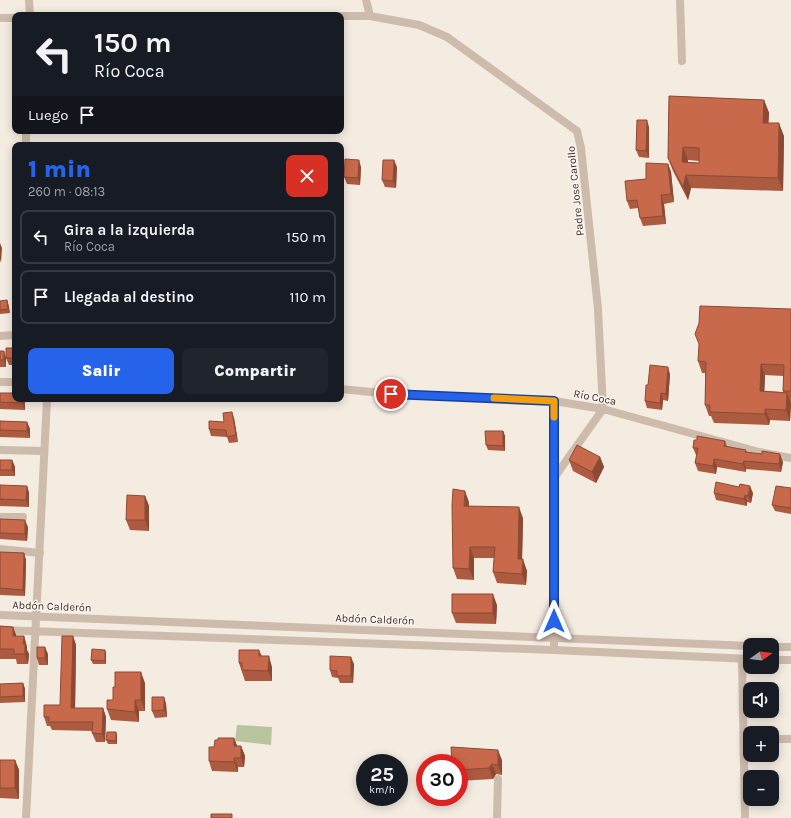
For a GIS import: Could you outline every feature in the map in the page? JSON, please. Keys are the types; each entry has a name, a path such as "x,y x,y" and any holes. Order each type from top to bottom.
{"street":[{"path":"29,0 30,12"},
{"path":"366,0 370,16"},
{"path":"680,0 682,61"},
{"name":"Padre Jose Carollo","path":"344,16 370,16 419,25 447,37 578,131 598,309 603,409"},
{"path":"0,18 12,18"},
{"path":"0,336 12,335"},
{"path":"0,382 12,382"},
{"name":"Río Coca","path":"344,389 391,394 554,401 603,409 759,452 791,458"},
{"path":"554,401 554,650"},
{"path":"26,818 47,402"},
{"path":"554,478 603,409"},
{"path":"0,450 44,451"},
{"path":"0,517 23,518"},
{"path":"0,550 40,553"},
{"name":"Abdón Calderón","path":"0,615 743,646"},
{"path":"0,630 554,650 743,659"},
{"path":"779,647 791,647"},
{"path":"779,660 791,660"},
{"path":"746,674 747,726"},
{"path":"779,739 791,739"},
{"path":"746,818 747,762"},
{"path":"497,818 498,779"}],"green space":[{"path":"237,725 272,727 271,745 235,741"}],"building":[{"path":"669,96 764,100 763,123 779,123 778,178 686,175 683,187 668,158","holes":["683,147 699,148 699,163 682,162"]},
{"path":"637,120 647,120 646,151 636,150"},
{"path":"345,159 359,160 358,178 344,177"},
{"path":"383,160 394,160 393,181 382,180"},
{"path":"646,163 668,164 671,194 661,195 663,216 640,218 637,200 627,201 625,181 646,179"},
{"path":"7,300 8,309 0,310 0,301"},
{"path":"700,306 791,309 791,391 783,391 784,365 761,364 760,391 787,393 786,410 765,409 765,414 710,412 710,405 705,405 706,362 698,361 699,344 695,334 699,323"},
{"path":"6,348 12,348 12,358 6,358"},
{"path":"0,351 4,351 4,360 0,360"},
{"path":"650,365 668,367 666,394 661,393 660,403 645,401 646,385 648,385"},
{"path":"0,393 12,393 12,402 22,403 0,402"},
{"path":"232,412 236,435 227,437 226,430 209,429 209,421 224,422 223,413"},
{"path":"0,421 27,422 27,431 0,430"},
{"path":"485,431 503,431 503,446 486,445"},
{"path":"697,436 725,441 724,446 746,450 745,452 762,454 762,451 780,454 779,464 744,461 743,464 714,459 713,466 695,463 698,448 693,448 694,440 697,440"},
{"path":"577,445 600,457 592,472 569,460"},
{"path":"0,460 12,460 12,470 0,470"},
{"path":"716,482 739,487 740,484 750,486 748,496 745,495 744,499 714,493"},
{"path":"0,485 27,486 26,500 0,499"},
{"path":"776,486 791,488 791,508 772,505"},
{"path":"453,489 465,491 464,506 519,507 518,559 523,559 522,574 493,572 495,547 470,547 469,569 453,568"},
{"path":"127,495 145,496 145,520 126,520"},
{"path":"0,519 25,520 25,534 0,533"},
{"path":"0,552 24,553 23,590 0,588"},
{"path":"452,594 493,594 493,613 452,613"},
{"path":"0,626 13,627 13,636 24,636 23,644 25,644 25,654 14,654 14,649 0,649"},
{"path":"62,636 73,636 71,708 103,708 102,734 92,733 93,722 49,722 49,717 44,717 44,705 60,705"},
{"path":"37,647 45,647 45,658 37,658"},
{"path":"92,649 105,650 105,661 91,660"},
{"path":"239,650 259,650 259,656 269,656 268,671 242,670 242,663 239,663"},
{"path":"330,656 351,657 351,676 337,676 337,671 330,670"},
{"path":"115,672 141,672 141,700 135,700 135,712 107,709 107,700 113,700"},
{"path":"23,683 23,696 0,697 0,684"},
{"path":"152,697 164,697 164,710 152,711"},
{"path":"107,732 116,732 116,741 106,740"},
{"path":"218,738 234,738 234,746 241,746 241,758 234,758 234,762 209,761 209,747 214,747 215,740 218,740"},
{"path":"451,747 498,750 498,765 492,764 489,768 468,769 468,754 451,754"},
{"path":"0,760 15,760 15,788 0,788"},
{"path":"211,814 232,814 232,818 211,818"}],"slow traffic":[{"path":"494,398 554,401 554,417"}],"route":[{"path":"391,394 554,401 554,621"}]}
